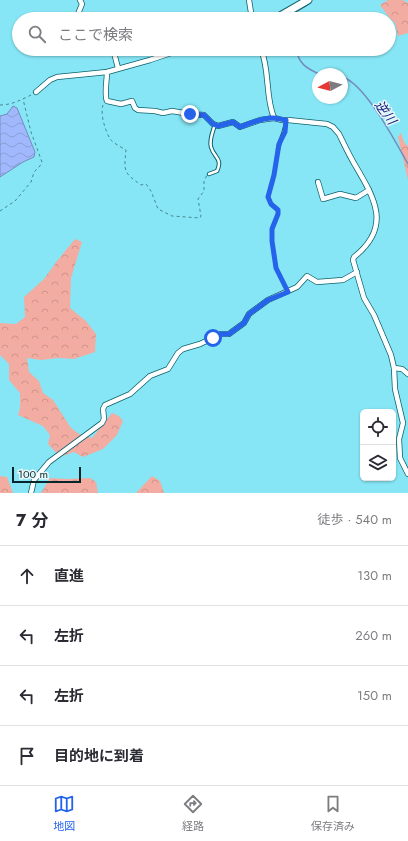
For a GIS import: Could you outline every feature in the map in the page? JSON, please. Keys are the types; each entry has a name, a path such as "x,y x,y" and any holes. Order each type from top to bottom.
{"street":[{"path":"79,12 82,4 80,0"},
{"path":"249,0 251,12"},
{"path":"287,12 308,0"},
{"path":"115,56 118,68"},
{"path":"36,92 50,80 57,77 107,72 162,56"},
{"path":"263,56 274,118"},
{"path":"107,72 107,101 121,104 132,101 135,108 138,110 163,113 172,111 204,115 218,126 233,122 240,127 260,120 274,118 327,124 333,127 339,134 375,203 376,224 370,240 354,256 353,260 364,298 388,346 394,368 395,389 403,423 399,439 400,458 408,474"},
{"path":"318,182 323,199 340,194 356,198 369,190"},
{"path":"31,493 34,480 49,462 102,424 104,419 103,409 105,405 130,394 150,376 168,369 178,353 183,349 200,344 221,334 229,334 244,323 249,314 268,300 297,287 307,276 317,282 343,280 357,272"},
{"path":"394,368 402,369 408,374"}],"lane":[{"path":"278,149 281,138 285,132 286,120"},
{"path":"209,174 217,171 219,166 219,159 211,149 210,144 210,137 215,124"}],"path":[{"path":"0,105 6,105 23,99 36,92"},
{"path":"106,98 101,111 110,140 126,150 124,167 127,175 141,185 146,184 151,191 158,209 172,216 192,216 197,218 201,216 198,199 204,191 205,176 209,174"},
{"path":"0,211 15,201 31,182 34,172 42,162 31,132 23,99"},
{"path":"278,149 274,175 268,197 271,204 278,210 278,214 272,229 272,241 276,268 288,292"}],"green space":[{"path":"388,0 403,0 408,3 408,33 398,36 396,27 396,12 385,12 380,5"},
{"path":"401,133 404,142 408,146 408,180 398,137"},
{"path":"75,239 82,242 71,278 70,308 86,321 96,334 95,352 74,359 58,358 41,360 27,358 29,372 39,381 43,393 53,400 71,428 79,434 92,438 112,413 119,416 123,421 117,435 103,449 83,457 74,452 60,457 48,444 50,435 43,426 18,415 20,408 20,393 9,380 9,364 0,355 0,323 16,324 25,317 24,297 44,279"},
{"path":"0,476 7,477 13,493 0,493"},
{"path":"152,476 160,481 164,493 136,493"},
{"path":"50,478 90,478 96,482 98,493 41,493"}],"water":[{"path":"13,106 17,108 35,152 34,157 23,162 0,177 0,116 7,114"}],"waterway":[{"name":"逆川","path":"296,12 307,4"},
{"name":"逆川","path":"298,56 301,62 312,71"},
{"name":"逆川","path":"348,80 360,90 370,102 388,129 408,164"}],"route":[{"path":"190,114 204,115 213,124 218,126 233,122 240,127 260,120 274,118 286,120 285,132 279,144 274,175 268,197 271,204 278,210 271,236 276,268 288,292 268,300 249,314 244,323 229,334 221,334 213,338"}]}
